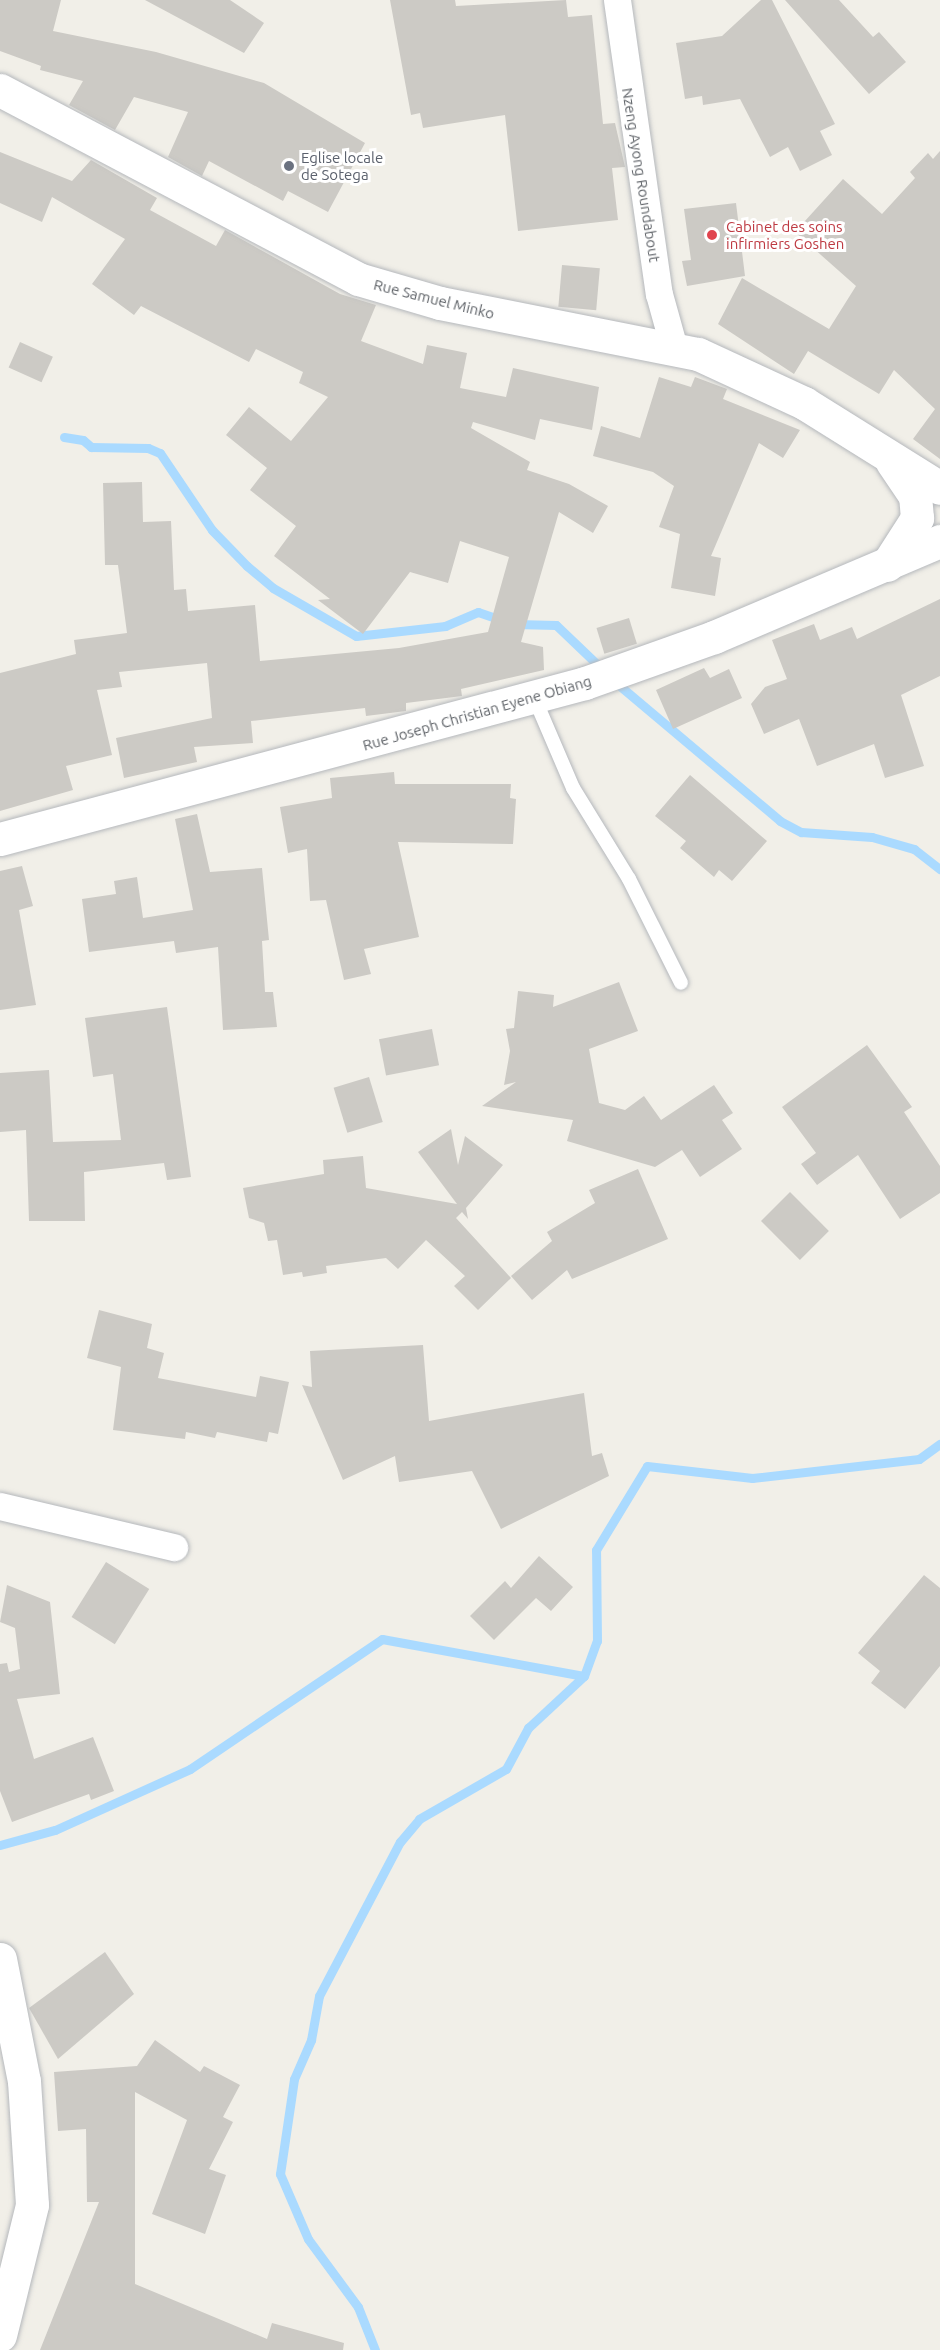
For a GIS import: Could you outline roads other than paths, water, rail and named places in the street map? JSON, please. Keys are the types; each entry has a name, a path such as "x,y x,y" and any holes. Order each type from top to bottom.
{"street":[{"name":"Nzeng Ayong Roundabout","path":"617,0 659,294 674,348"},
{"name":"Rue Samuel Minko","path":"0,90 358,279 440,303 674,348 770,386 940,488"},
{"path":"886,454 915,496 917,518 887,565"},
{"name":"Rue Joseph Christian Eyene Obiang","path":"0,839 534,697 627,670 887,565 940,541"},
{"path":"0,1506 174,1547"},
{"path":"0,1959 24,2081 32,2205 0,2335"}],"lane":[{"path":"534,697 573,788 629,879 681,983"}],"waterway":[{"path":"64,437 83,440 91,447 148,448 160,453 212,530 247,566 273,588 356,636 445,626 478,612 501,620"},
{"path":"515,624 556,625 602,669"},
{"path":"614,681 780,821 801,832 872,837 914,849 940,869"},
{"path":"0,1845 55,1830 190,1769 382,1639 584,1676 597,1641 596,1550 647,1466 752,1478 919,1459 940,1444"},
{"path":"375,2350 358,2307 308,2239 280,2174 294,2079 311,2040 319,1996 400,1842 419,1819 506,1769 528,1728 584,1676"}],"place":[{"name":"Eglise locale de Sotega","path":"289,166"},
{"name":"Cabinet des soins infirmiers Goshen","path":"712,235"}]}
